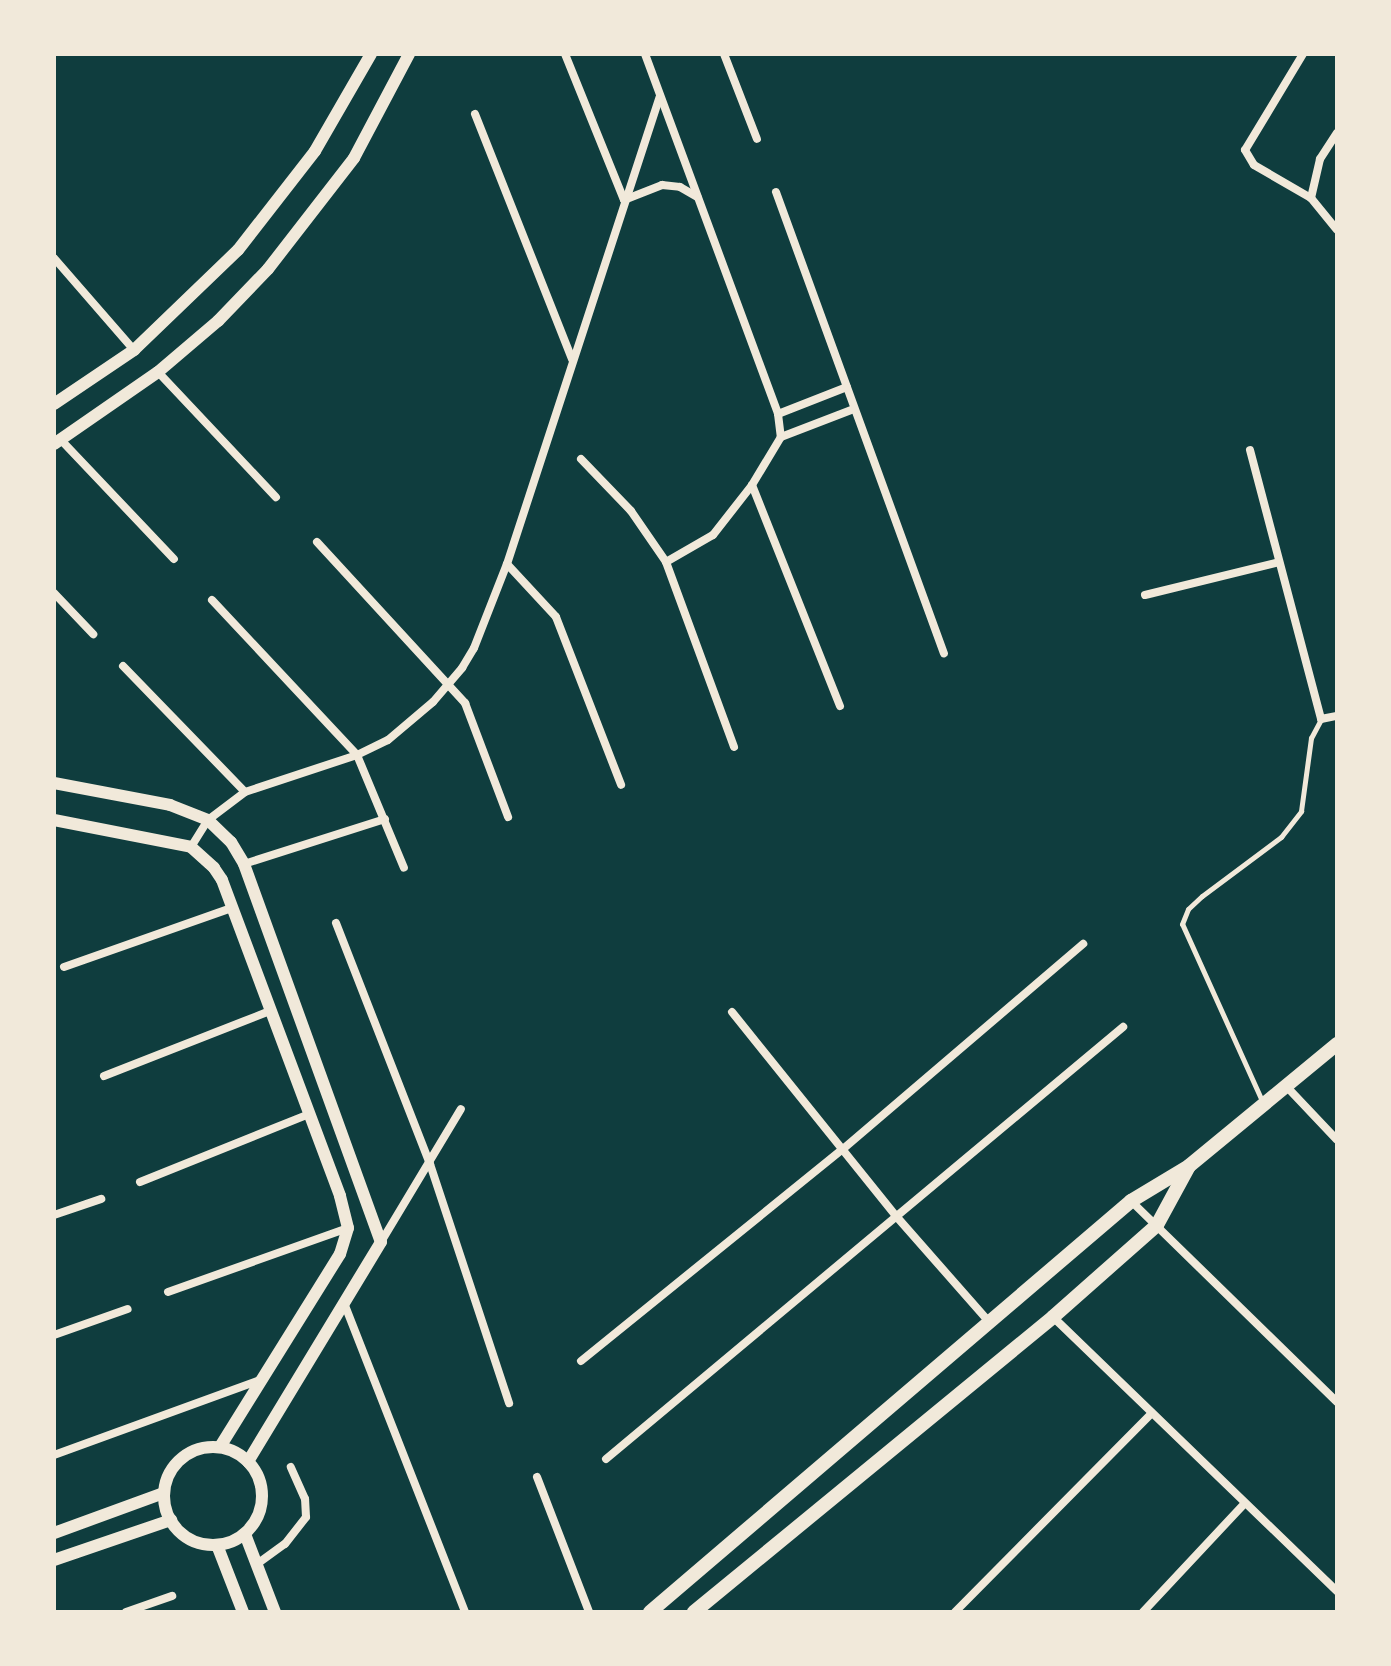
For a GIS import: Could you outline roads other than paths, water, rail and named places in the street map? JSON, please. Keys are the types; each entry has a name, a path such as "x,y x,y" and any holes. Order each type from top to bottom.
{"main road":[{"path":"650,1612 1131,1201 1189,1166 1337,1044"},
{"path":"694,1612 1053,1317 1157,1225 1189,1166"}],"street":[{"path":"54,404 134,350 227,261 315,151 371,54"},
{"path":"174,559 58,442 158,372 218,321 300,230 354,158 409,54"},
{"path":"565,54 624,200"},
{"path":"645,54 778,414 781,437"},
{"path":"724,54 757,139"},
{"path":"1303,54 1245,150 1254,165 1311,198 1337,230"},
{"path":"191,847 208,820 245,792 357,755 402,730 450,684 474,648 507,564 660,97"},
{"path":"475,114 572,360"},
{"path":"1311,198 1320,159 1337,133"},
{"path":"624,200 662,185 680,187 698,197"},
{"path":"776,192 944,653"},
{"path":"54,258 134,350"},
{"path":"158,372 276,497"},
{"path":"778,414 847,387"},
{"path":"666,562 713,535 752,485 781,437 854,409"},
{"path":"1250,450 1321,719 1337,716"},
{"path":"581,459 631,511 666,562 734,747"},
{"path":"752,485 840,706"},
{"path":"317,542 450,684 470,711 508,817"},
{"path":"1145,595 1279,562"},
{"path":"507,564 556,617 621,785"},
{"path":"54,593 93,634"},
{"path":"212,600 357,755 404,868"},
{"path":"123,666 245,792"},
{"path":"54,783 170,805 208,820 220,829 244,864 381,1242"},
{"path":"244,864 385,819"},
{"path":"56,825 191,847 214,868 232,908 307,1115 340,1196 348,1228 340,1254 220,1447"},
{"path":"64,967 232,908"},
{"path":"336,923 430,1164 509,1403"},
{"path":"581,1361 843,1149 1083,944"},
{"path":"104,1076 270,1011"},
{"path":"732,1012 896,1216 990,1323"},
{"path":"606,1459 1123,1027"},
{"path":"1286,1086 1337,1140"},
{"path":"248,1462 461,1109"},
{"path":"140,1182 307,1115"},
{"path":"54,1215 101,1199"},
{"path":"1131,1201 1337,1402"},
{"path":"168,1292 348,1228"},
{"path":"344,1303 465,1612"},
{"path":"54,1335 128,1309"},
{"path":"1053,1317 1337,1591"},
{"path":"54,1455 260,1380"},
{"path":"955,1612 1152,1413"},
{"path":"220,1447 248,1462 262,1491 261,1507 245,1534 217,1545 190,1540 171,1520 164,1493 176,1463 188,1453 220,1447"},
{"path":"257,1564 285,1544 306,1517 305,1499 291,1467"},
{"path":"537,1477 589,1612"},
{"path":"54,1533 164,1493"},
{"path":"1143,1612 1245,1503"},
{"path":"54,1560 171,1520"},
{"path":"245,1534 275,1612"},
{"path":"217,1545 243,1612"},
{"path":"126,1612 172,1596"}],"lane":[{"path":"1263,1103 1182,924 1188,909 1281,837 1301,811 1311,738 1321,719"}]}
